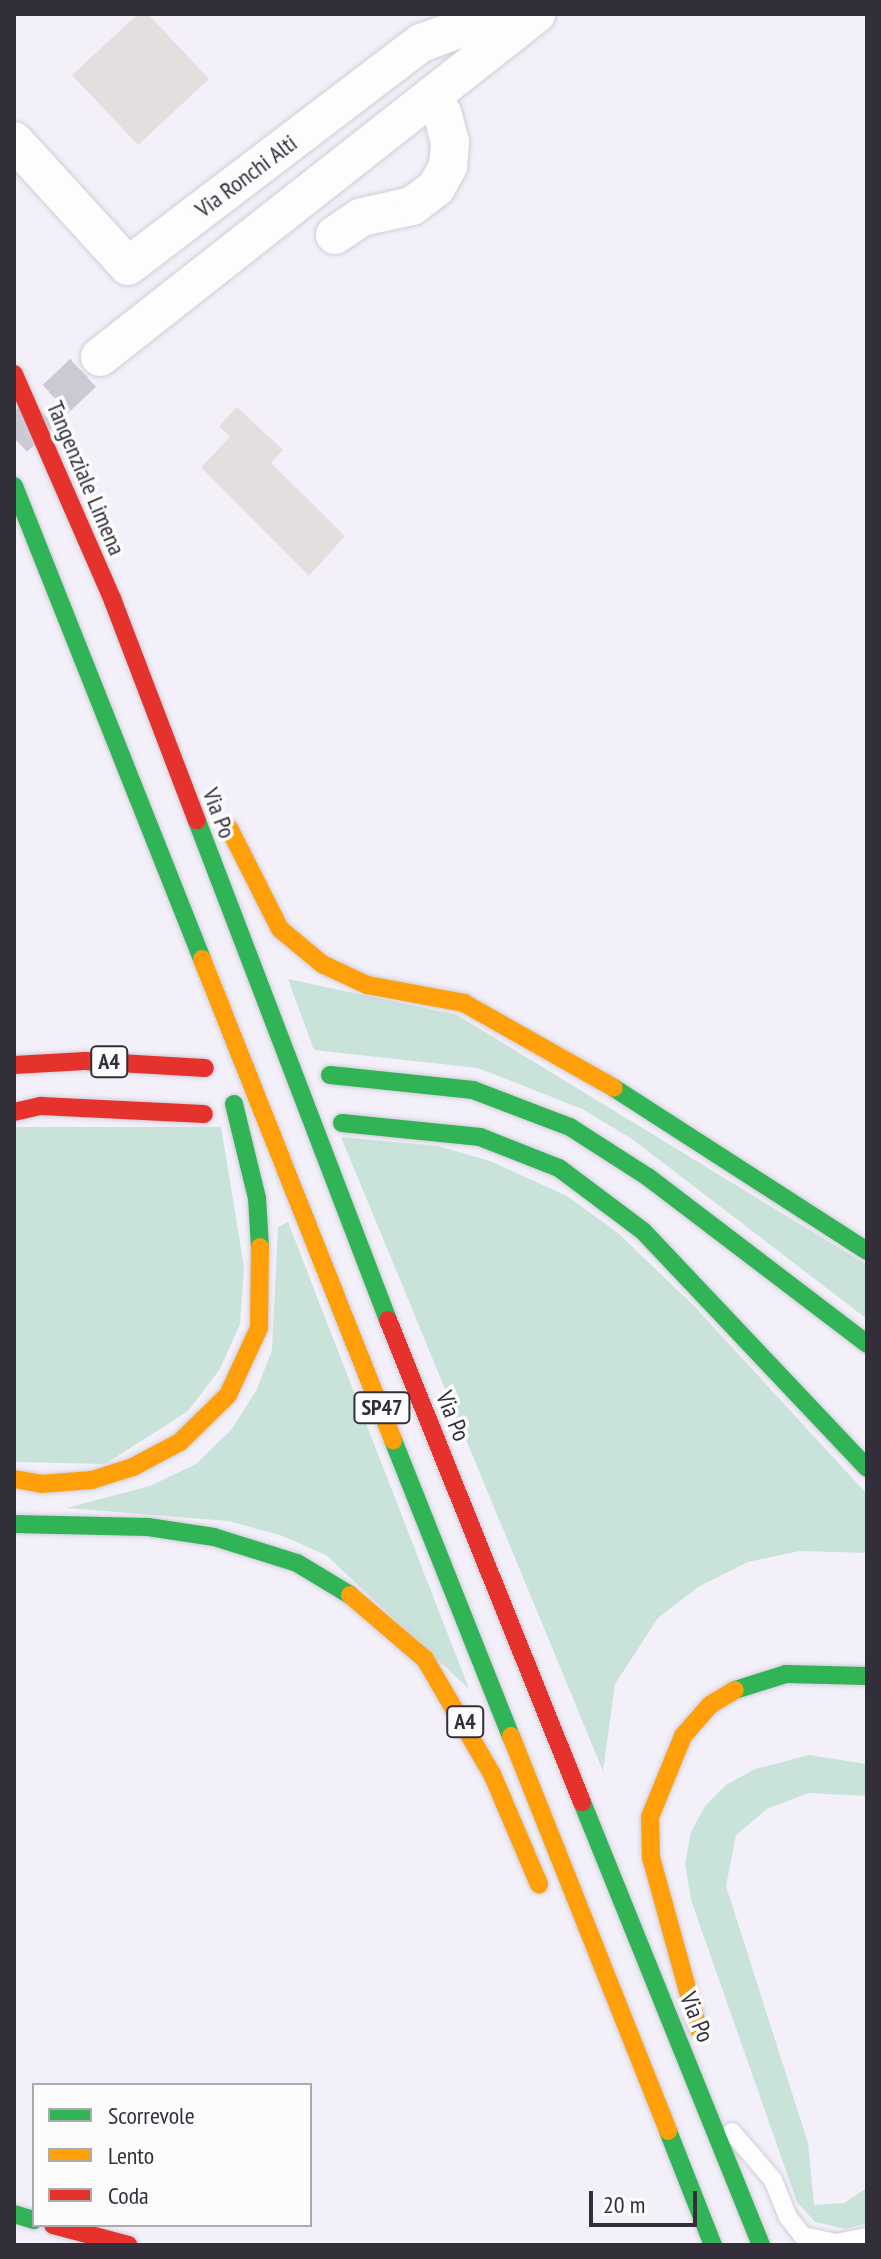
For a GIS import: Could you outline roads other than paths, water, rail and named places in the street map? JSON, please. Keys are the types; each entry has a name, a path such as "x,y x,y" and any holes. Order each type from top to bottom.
{"highway":[{"name":"Tangenziale Limena","path":"14,374 113,601"},
{"name":"SP47","path":"14,486 713,2245"},
{"path":"113,601 164,675"},
{"name":"Via Po","path":"113,601 395,1337 706,2102 761,2245"},
{"path":"220,806 251,879 280,929 322,964 367,985 464,1003 505,1024 595,1075 867,1251"},
{"path":"14,1479 41,1484 92,1480 133,1467 180,1442 228,1395 259,1328 263,1291 257,1198 202,990 199,954"},
{"name":"A4","path":"14,1065 85,1061 205,1068"},
{"path":"330,1075 473,1090 570,1127 648,1177 867,1344"},
{"path":"14,1112 41,1106 204,1114"},
{"path":"342,1123 480,1137 559,1168 600,1195 643,1231 867,1468"},
{"name":"A4","path":"14,1524 148,1527 214,1537 297,1563 369,1606 425,1659 446,1692 492,1774 545,1899"},
{"path":"706,2102 698,2021 651,1857 650,1817 660,1785 683,1736 710,1705 741,1686 786,1674 867,1676"},
{"path":"629,2088 692,2194"},
{"path":"60,2227 128,2245"}],"street":[{"name":"Via Ronchi Alti","path":"14,141 128,266 421,43 484,20 523,24"},
{"name":"Via Ronchi Alti","path":"100,357 523,24"},
{"path":"335,235 362,217 412,206 436,188 448,166 450,142 442,113 430,98"}],"lane":[{"path":"706,2102 773,2180 788,2217 803,2236 836,2243 867,2237"}],"tunnel":[{"path":"14,438 100,357"}]}
